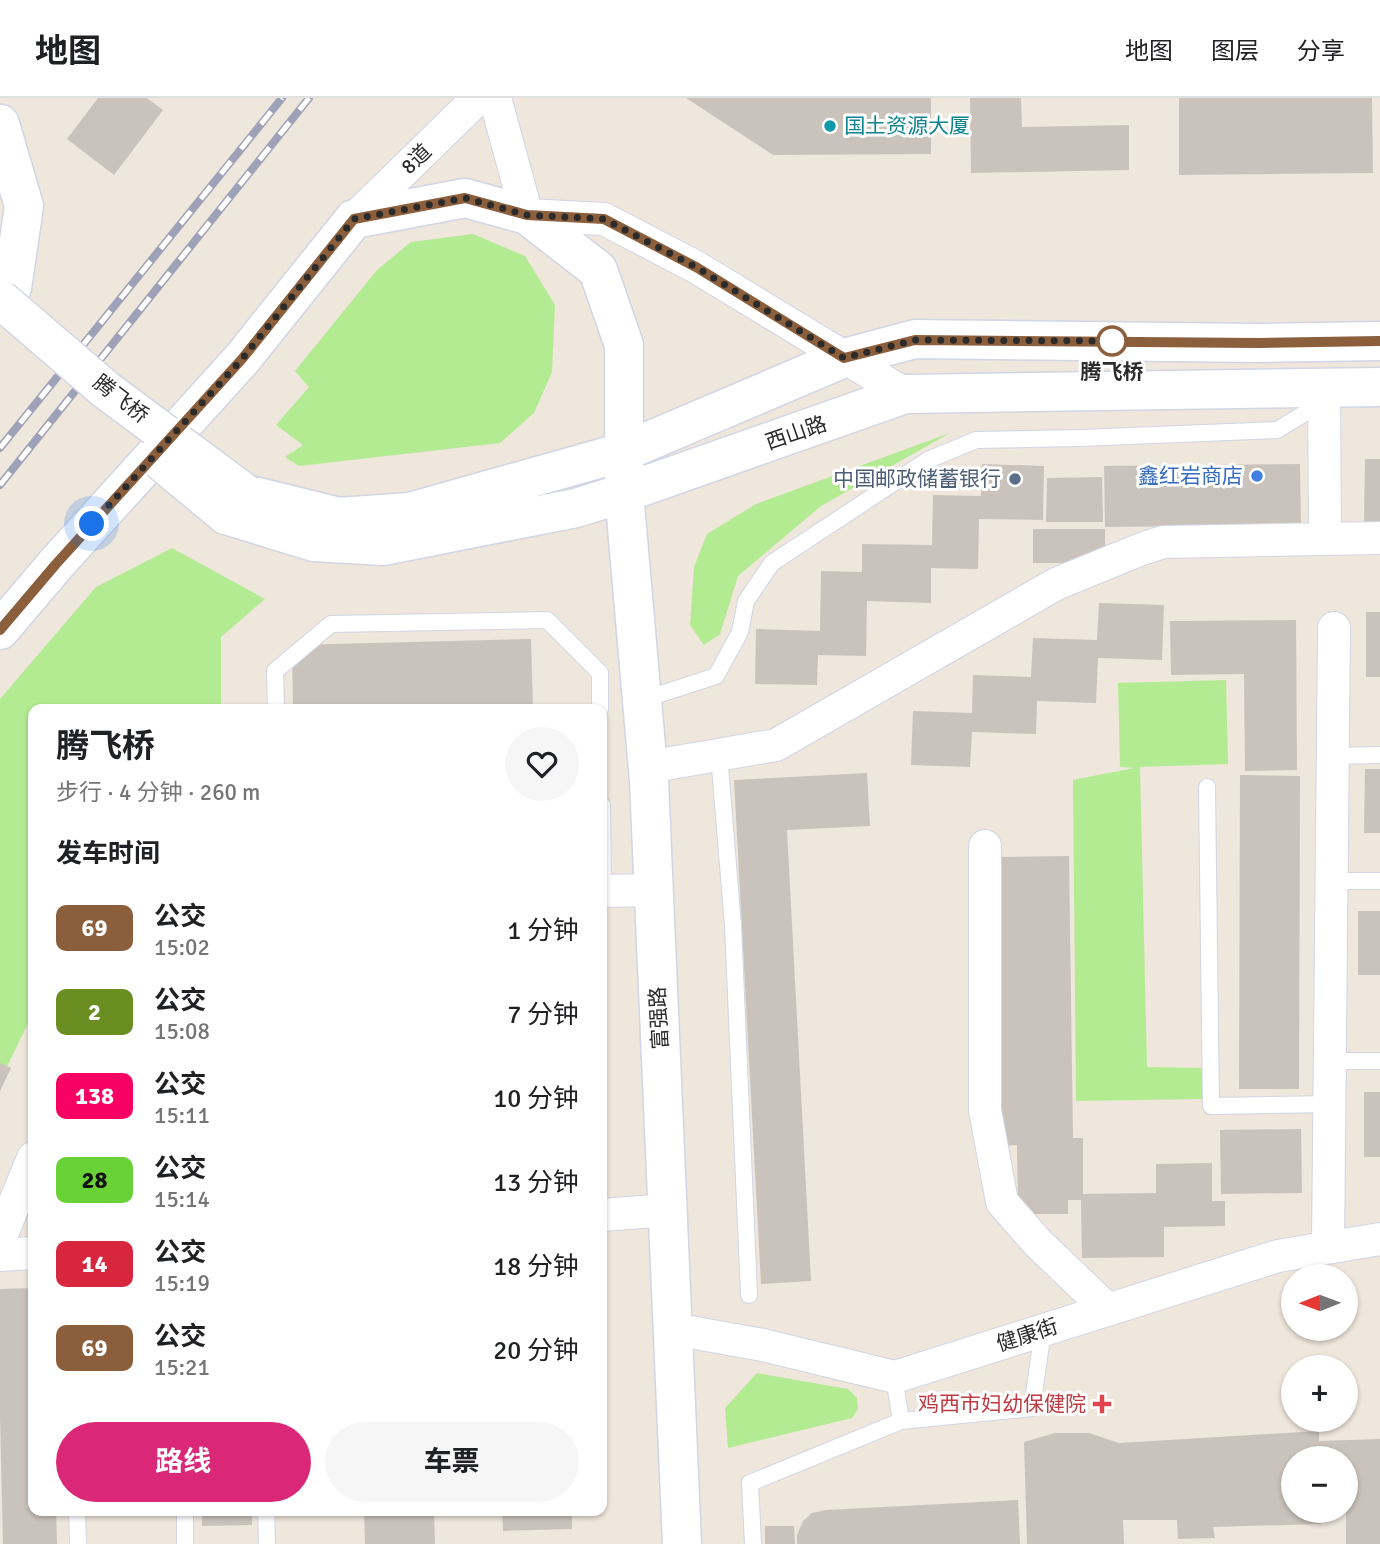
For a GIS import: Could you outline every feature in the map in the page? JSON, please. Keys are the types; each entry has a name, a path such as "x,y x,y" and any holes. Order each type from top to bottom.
{"main road":[{"path":"0,124 24,206 12,288 0,300"},
{"path":"0,630 56,564 242,359 354,219 465,198 527,215"},
{"name":"富强路","path":"527,215 598,270 624,345 624,494 648,767 682,1544"},
{"name":"腾飞桥","path":"0,300 236,504"},
{"name":"腾飞桥","path":"0,329 236,504"},
{"path":"236,504 339,517 410,512 624,452 844,358 915,340 1259,343 1380,341"},
{"name":"西山路","path":"236,504 314,542 383,546 576,508 624,494 905,394 1324,394 1380,387"}],"street":[{"name":"8道","path":"354,219 478,98"},
{"path":"495,98 527,215 604,219 696,267 905,394"},
{"path":"1324,394 1325,539"},
{"path":"648,767 776,745 1056,584 1163,542 1380,538"},
{"path":"1328,1247 1334,628"},
{"path":"985,846 985,1110 1002,1202 1038,1243 1108,1310"},
{"path":"607,891 653,890"},
{"path":"0,1238 28,1170"},
{"path":"607,1215 667,1210"},
{"name":"健康街","path":"894,1377 1278,1256 1380,1238"},
{"path":"0,1255 28,1253"},
{"path":"673,1329 763,1345 894,1377"}],"lane":[{"path":"642,700 716,676 740,632 746,601 772,563 928,460 976,440 1277,430 1324,394"},
{"path":"276,704 275,671 331,624 547,620 600,673 600,704"},
{"path":"1333,756 1380,755"},
{"path":"720,767 733,926 749,1295"},
{"path":"1207,788 1211,1106 1330,1104"},
{"path":"1332,881 1380,881"},
{"path":"1330,1061 1380,1061"},
{"path":"753,1544 750,1483 901,1421 1032,1408 1043,1330"},
{"path":"894,1377 901,1421"},
{"path":"78,1516 78,1544"},
{"path":"185,1516 186,1544"},
{"path":"266,1516 267,1544"}],"green space":[{"path":"473,234 525,256 555,305 552,372 534,413 500,443 299,466 285,457 303,445 276,425 309,387 295,371 377,270 411,242"},
{"path":"950,433 821,506 738,576 720,634 704,645 690,625 694,567 707,534 756,504"},
{"path":"172,548 265,599 221,637 221,704 28,704 28,1023 0,1081 0,699 96,587"},
{"path":"1226,680 1228,764 1140,767 1147,1067 1204,1068 1204,1099 1076,1101 1073,780 1134,768 1120,767 1118,683"},
{"path":"757,1373 848,1389 857,1398 858,1409 852,1418 728,1448 725,1408"}],"building":[{"path":"98,98 147,98 163,110 114,175 67,139"},
{"name":"国土资源大厦","path":"686,98 931,98 931,154 773,155"},
{"path":"970,98 1021,98 1022,127 1129,125 1129,170 971,173"},
{"path":"1179,98 1372,98 1373,173 1179,175"},
{"path":"1365,459 1380,459 1380,524 1364,524"},
{"path":"982,464 1044,466 1043,520 979,519 978,569 931,568 931,603 867,601 866,656 818,655 817,685 755,684 756,629 820,631 821,571 862,572 862,544 932,545 933,495 981,496"},
{"path":"1300,464 1301,525 1105,527 1104,466"},
{"path":"1102,477 1103,522 1046,522 1047,478"},
{"path":"1033,529 1105,529 1105,563 1033,563"},
{"path":"1099,603 1164,605 1162,660 1098,658 1096,703 1037,701 1036,734 972,732 970,767 911,765 913,711 972,713 973,675 1031,677 1033,638 1097,640"},
{"path":"1366,612 1380,612 1380,677 1366,677"},
{"path":"1296,620 1297,770 1245,771 1244,674 1171,675 1170,621"},
{"path":"531,639 533,704 293,704 292,645"},
{"path":"1365,769 1380,769 1380,833 1364,833"},
{"path":"867,773 870,826 787,830 811,1281 761,1284 734,780"},
{"path":"1240,775 1300,776 1299,1089 1239,1089"},
{"path":"1069,856 1073,1138 1083,1138 1083,1194 1156,1193 1156,1164 1212,1163 1212,1201 1225,1201 1225,1226 1164,1227 1164,1257 1082,1258 1081,1200 1068,1200 1068,1214 1018,1214 1017,1145 1002,1146 998,857"},
{"path":"1358,911 1380,911 1380,975 1358,975"},
{"path":"0,1063 11,1068 0,1091"},
{"path":"1364,1092 1380,1092 1380,1157 1364,1157"},
{"path":"1301,1129 1302,1193 1221,1194 1220,1130"},
{"path":"28,1288 28,1516 56,1516 57,1544 3,1544 0,1289"},
{"path":"1302,1432 1319,1432 1319,1441 1380,1439 1380,1544 1346,1544 1346,1523 1358,1523 1358,1446 1281,1446 1281,1523 1321,1524 1213,1527 1215,1538 1178,1539 1177,1520 1123,1520 1124,1544 1027,1544 1024,1442 1055,1433 1089,1433 1119,1443"},
{"path":"1018,1500 1020,1544 797,1544 797,1535 803,1521 812,1513 826,1510"},
{"path":"202,1516 252,1516 252,1525 202,1526"},
{"path":"364,1516 434,1516 435,1544 365,1544"},
{"path":"502,1516 572,1516 572,1529 503,1531"},
{"path":"765,1526 794,1526 795,1544 765,1544"}],"railway":[{"path":"0,448 282,98"},
{"path":"0,485 309,98"}],"bus line":[{"name":"69","path":"0,630 56,564 242,359 354,219 465,198 527,215 604,219 696,267 844,358 915,340 1259,343 1380,341"}],"place":[{"name":"国土资源大厦","path":"830,126"},
{"name":"腾飞桥","path":"1112,341"},
{"name":"鑫红岩商店","path":"1257,476"},
{"name":"中国邮政储蓄银行","path":"1015,479"},
{"name":"鸡西市妇幼保健院","path":"1102,1404"}],"route":[{"path":"92,524 242,359 354,219 465,198 527,215 604,219 696,267 844,358 915,340 1112,341"}]}
